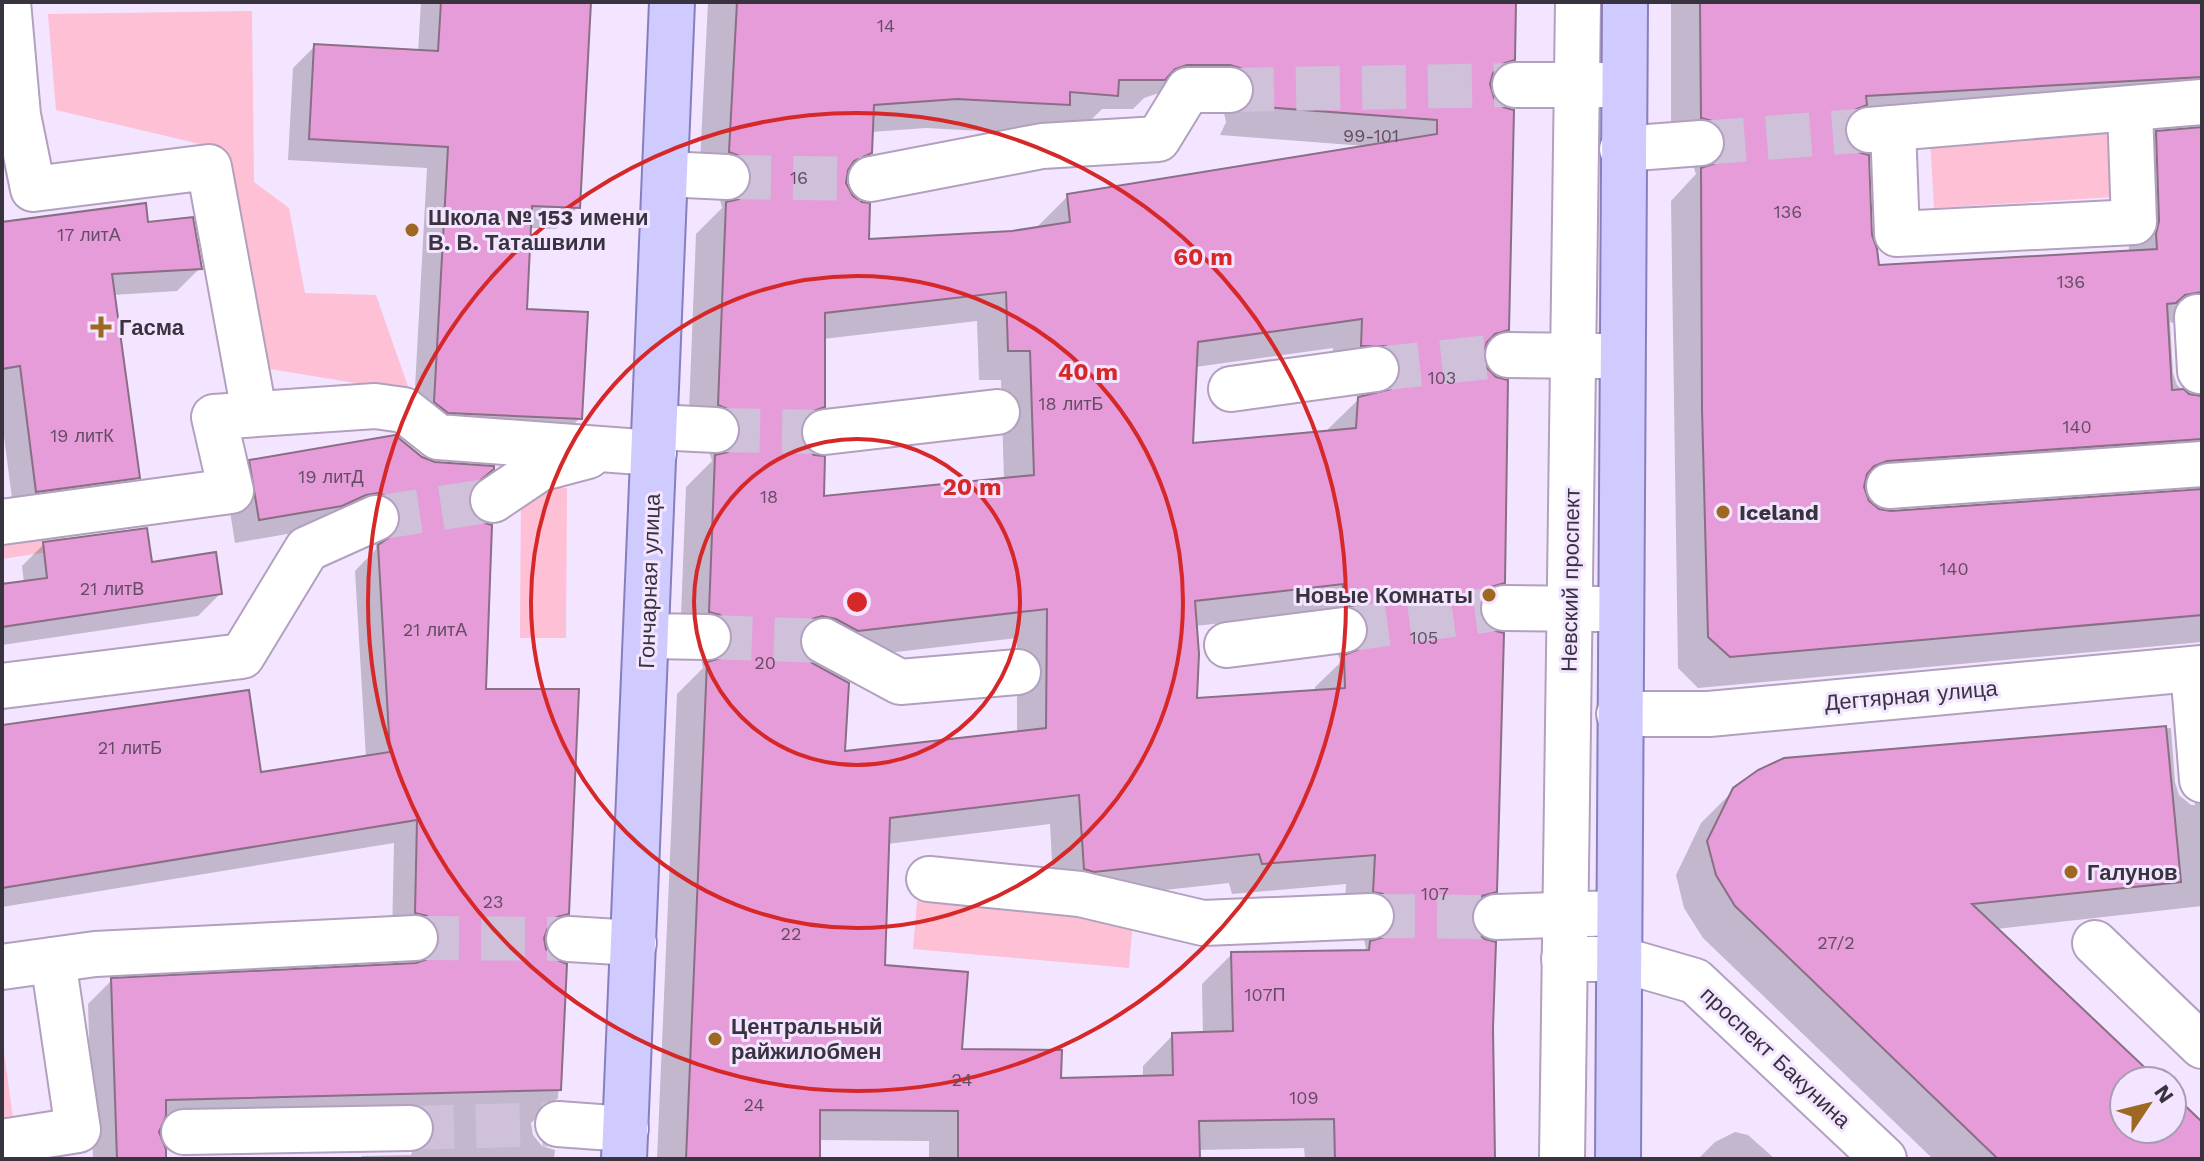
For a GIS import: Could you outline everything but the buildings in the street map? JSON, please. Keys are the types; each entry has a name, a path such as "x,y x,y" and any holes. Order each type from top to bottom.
{"main road":[{"name":"Гончарная улица","path":"625,1144 672,2"},
{"path":"1618,1159 1625,2"}],"street":[{"path":"8,2 18,115 33,189 209,167 254,412"},
{"name":"Невский проспект","path":"1562,1159 1578,2"},
{"path":"1515,85 1624,85"},
{"path":"871,179 1042,146 1158,139 1188,90 1230,90"},
{"path":"2130,109 2134,222 1897,234 1881,129 2202,102"},
{"path":"1622,149 1701,143"},
{"path":"665,174 727,177"},
{"path":"2200,371 2197,317 2202,317"},
{"path":"1508,355 1621,357"},
{"path":"1231,389 1376,369"},
{"path":"2,522 231,491 214,417 254,412 375,406 404,410 438,437 609,450"},
{"path":"825,432 997,412"},
{"path":"493,500 539,469 609,450 716,430"},
{"path":"1889,486 2202,464"},
{"path":"2,686 242,656 307,549 376,518"},
{"path":"1504,608 1620,609"},
{"path":"1227,645 1344,630"},
{"path":"646,636 708,637"},
{"path":"824,641 900,682 1018,672"},
{"path":"2197,669 2202,780"},
{"name":"Дегтярная улица","path":"1619,714 1709,714 2197,669"},
{"path":"929,879 1080,894 1203,923 1371,916"},
{"path":"1496,917 1619,913"},
{"path":"2,967 95,954 415,938"},
{"path":"569,939 634,943"},
{"path":"2095,943 2200,1040"},
{"name":"проспект Бакунина","path":"1564,959 1619,959 1695,981 1884,1159"},
{"path":"2,1142 78,1130 53,960"},
{"path":"558,1124 625,1144"},
{"path":"184,1132 410,1128"}],"shaded area":[{"path":"252,11 254,182 289,208 305,293 376,295 410,392 258,367 217,148 56,110 48,14"},
{"path":"2110,129 2114,197 1934,208 1930,140"},
{"path":"521,488 567,488 566,638 520,638"},
{"path":"63,527 68,549 2,559 2,535"},
{"path":"917,901 1133,920 1129,968 913,949"},
{"path":"2,1038 13,1118 2,1120"}],"tunnel":[{"path":"1230,90 1515,85"},
{"path":"1701,143 1869,130"},
{"path":"727,177 871,179"},
{"path":"1376,369 1508,355"},
{"path":"716,430 825,432"},
{"path":"376,518 493,500"},
{"path":"1344,630 1504,608"},
{"path":"708,637 824,641"},
{"path":"1371,916 1496,917"},
{"path":"415,938 569,939"},
{"path":"410,1128 558,1124"}],"place":[{"name":"Школа № 153 имени В. В. Таташвили","path":"412,230"},
{"name":"Гасма","path":"101,327"},
{"name":"Iceland","path":"1723,512"},
{"name":"Новые Комнаты","path":"1489,595"},
{"name":"Галунов","path":"2071,872"},
{"name":"Центральный райжилобмен","path":"715,1039"}]}
